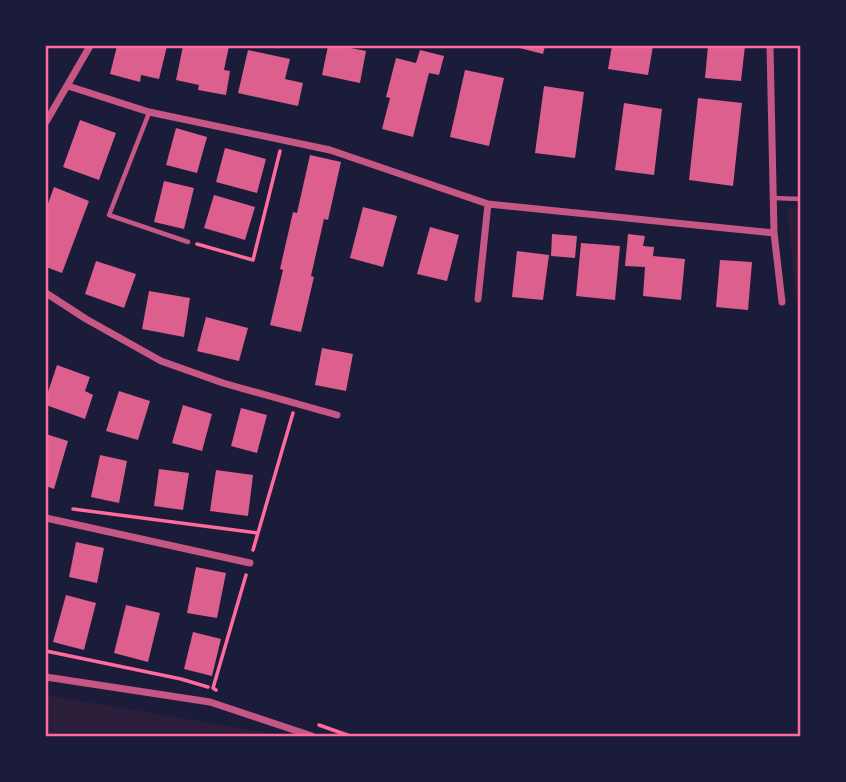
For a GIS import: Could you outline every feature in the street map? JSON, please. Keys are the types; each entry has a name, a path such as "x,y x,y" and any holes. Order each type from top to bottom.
{"street":[{"path":"46,122 90,46"},
{"path":"770,46 774,233 782,302"},
{"path":"68,86 149,112 330,150 488,204 774,233"},
{"path":"478,299 488,204"},
{"path":"46,293 161,361 223,383 337,415"},
{"path":"48,519 250,563"},
{"path":"46,677 210,702 312,737"}],"lane":[{"path":"149,112 109,215 188,242"},
{"path":"773,198 800,199"}],"path":[{"path":"188,242 253,260 283,140"},
{"path":"210,702 295,403"},
{"path":"48,519 66,508 258,533"},
{"path":"46,651 213,688"}],"shaded area":[{"path":"800,207 800,336 787,208"},
{"path":"46,695 264,732 276,736 46,736"}],"building":[{"path":"117,46 167,46 159,79 141,75 140,82 110,74"},
{"path":"183,46 229,46 224,70 230,71 226,95 198,90 199,85 176,80"},
{"path":"328,46 366,51 360,83 322,75"},
{"path":"512,46 545,46 543,54"},
{"path":"612,46 653,46 648,75 608,69"},
{"path":"708,46 745,46 741,81 705,78"},
{"path":"248,50 290,59 285,79 303,83 298,106 238,93"},
{"path":"420,50 444,56 439,75 429,73 413,137 382,129 390,98 386,97 396,58 416,63"},
{"path":"465,70 504,78 489,146 450,137"},
{"path":"544,86 584,92 575,158 535,153"},
{"path":"698,98 742,103 733,186 689,180"},
{"path":"624,103 662,109 654,175 615,170"},
{"path":"80,120 116,133 99,180 63,167"},
{"path":"176,128 207,137 197,173 166,165"},
{"path":"225,148 266,159 257,193 216,182"},
{"path":"310,155 341,162 328,220 324,219 301,332 270,325 293,212 297,213"},
{"path":"164,181 194,188 184,229 154,222"},
{"path":"54,187 89,201 62,273 46,267 46,209"},
{"path":"214,195 255,207 245,240 204,228"},
{"path":"363,207 397,216 383,267 350,258"},
{"path":"430,227 459,235 447,281 417,274"},
{"path":"552,234 577,236 575,258 551,256"},
{"path":"628,234 645,236 643,246 654,247 653,256 685,259 681,300 643,296 645,267 625,266"},
{"path":"581,243 620,246 615,300 576,296"},
{"path":"517,251 549,255 543,300 512,297"},
{"path":"720,260 752,262 748,310 716,307"},
{"path":"96,261 136,274 124,308 85,294"},
{"path":"149,291 190,298 184,337 142,329"},
{"path":"206,317 248,328 239,361 197,351"},
{"path":"322,348 353,354 346,391 315,385"},
{"path":"57,365 90,377 85,391 93,395 85,419 46,405"},
{"path":"119,391 150,401 138,440 106,431"},
{"path":"183,405 212,414 202,451 172,443"},
{"path":"241,408 267,415 257,453 231,446"},
{"path":"46,434 68,441 54,489 46,486"},
{"path":"100,455 127,461 119,503 91,497"},
{"path":"159,469 189,473 183,510 154,506"},
{"path":"216,470 253,475 248,516 210,511"},
{"path":"76,542 104,548 97,583 69,577"},
{"path":"196,567 226,573 217,618 187,613"},
{"path":"66,595 96,603 84,650 53,642"},
{"path":"126,605 160,613 148,662 114,653"},
{"path":"193,632 221,639 212,676 184,669"}]}
